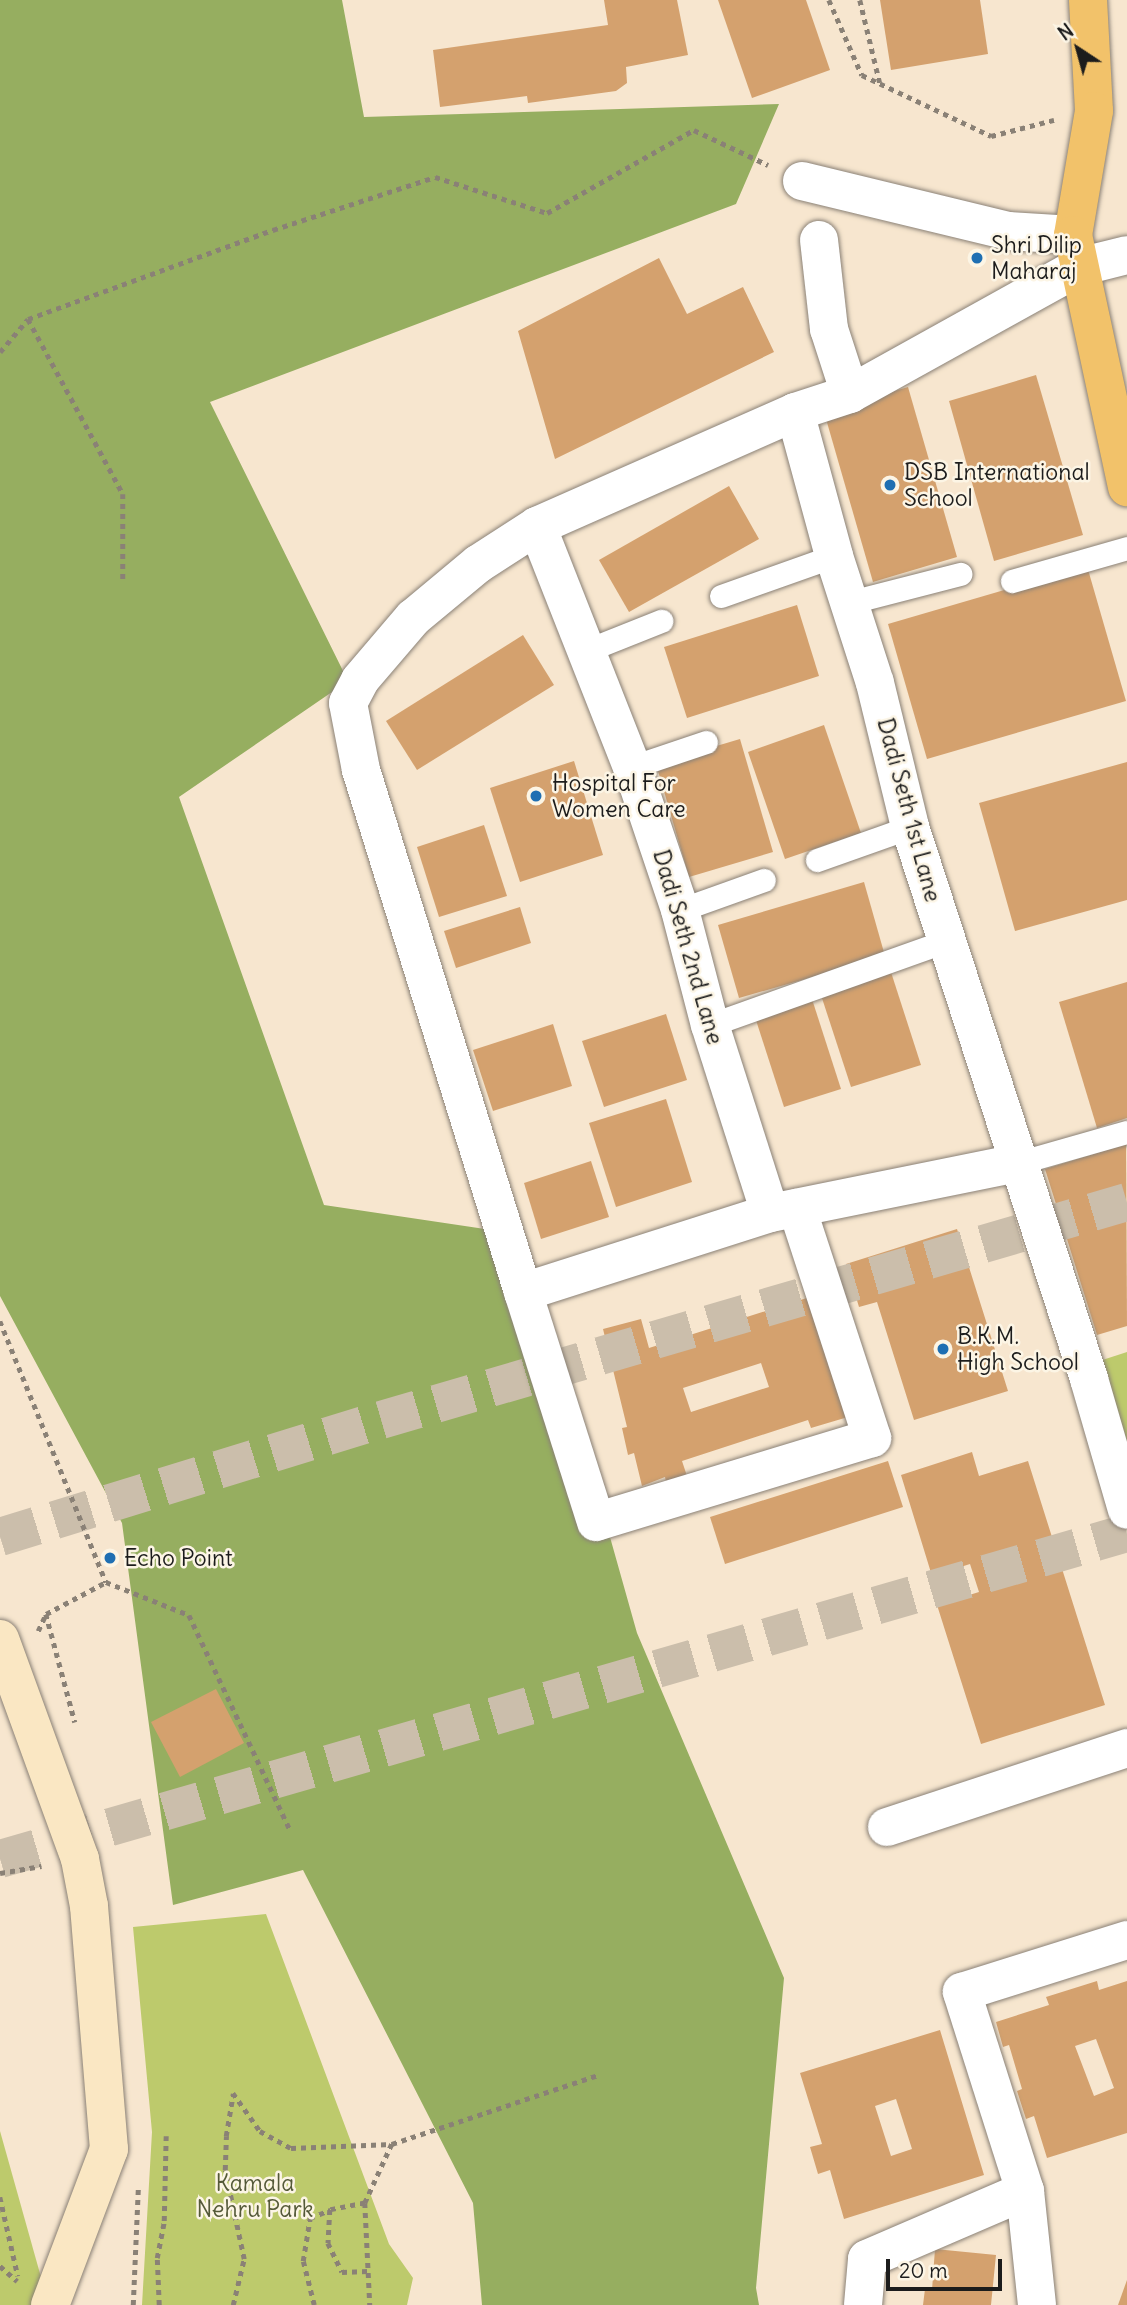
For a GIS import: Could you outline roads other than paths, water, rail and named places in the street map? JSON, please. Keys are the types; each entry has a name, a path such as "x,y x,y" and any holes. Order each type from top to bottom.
{"main road":[{"path":"1087,0 1094,111 1076,251 1127,486"}],"street":[{"path":"802,181 1076,251 1127,254"},
{"path":"819,240 829,329 850,394"},
{"path":"1018,1163 783,1211 523,1292 361,771 348,703 360,680 413,618 478,564 537,526 795,412 850,394 1076,251"},
{"name":"Dadi Seth 1st Lane","path":"795,412 834,556 875,683 910,827 1089,1379 1127,1510"},
{"name":"Dadi Seth 2nd Lane","path":"523,1292 596,1522 872,1438 710,1025 680,910 632,767 537,526"},
{"path":"0,1639 80,1859 89,1906 109,2149 50,2305"},
{"path":"887,1827 1127,1748"},
{"path":"1037,2305 1025,2191 962,1992 1127,1940"},
{"path":"863,2305 867,2259 1025,2191"}],"lane":[{"path":"1012,581 1127,548"},
{"path":"721,596 834,556"},
{"path":"851,602 960,574"},
{"path":"588,650 661,621"},
{"path":"632,767 706,742"},
{"path":"817,860 910,827"},
{"path":"680,910 764,880"},
{"path":"710,1025 946,941"},
{"path":"1018,1163 1127,1132"}],"tunnel":[{"path":"0,1537 381,1420 1127,1202"},
{"path":"0,1859 1127,1533"}],"place":[{"name":"Shri Dilip Maharaj","path":"977,258"},
{"name":"DSB International School","path":"890,485"},
{"name":"Hospital For Women Care","path":"536,796"},
{"name":"B.K.M. High School","path":"943,1349"},
{"name":"Echo Point","path":"110,1558"}],"park label":[{"name":"Kamala Nehru Park","path":"255,2196"}]}
